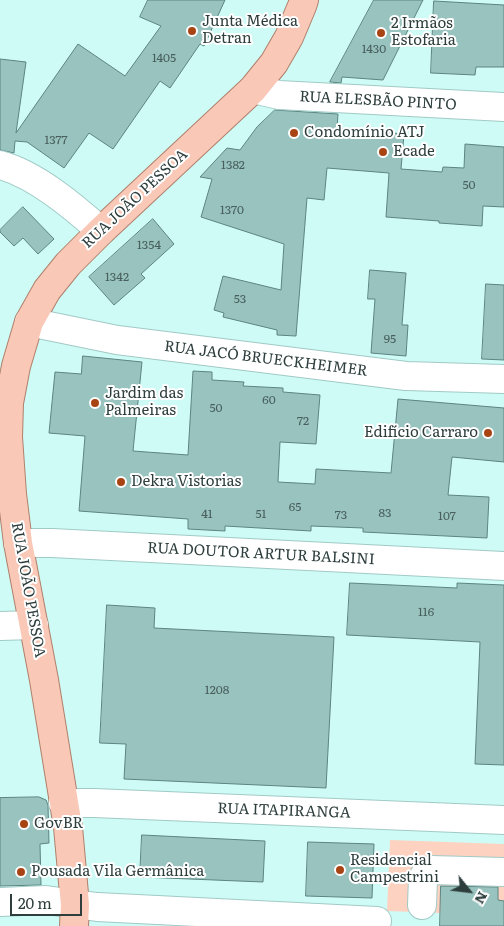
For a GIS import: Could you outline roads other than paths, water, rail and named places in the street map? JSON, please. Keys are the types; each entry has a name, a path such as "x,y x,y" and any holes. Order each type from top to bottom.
{"main road":[{"name":"RUA JOÃO PESSOA","path":"74,915 68,827 44,680 18,543 12,494 8,437 9,402 16,366 29,322 52,283 101,231 254,88 274,63 284,46 304,0"}],"street":[{"name":"RUA ELESBÃO PINTO","path":"254,88 279,96 504,107"},
{"path":"0,165 28,176 77,209 101,231"},
{"name":"RUA JACÓ BRUECKHEIMER","path":"29,322 117,340 406,376 504,379"},
{"name":"RUA DOUTOR ARTUR BALSINI","path":"18,543 52,543 504,566"},
{"path":"0,626 34,625"},
{"name":"RUA ITAPIRANGA","path":"63,803 104,803 504,820"},
{"path":"422,905 423,878 431,870 504,872"},
{"path":"0,902 46,900 74,915 97,907 377,921"}],"place":[{"name":"Junta Médica Detran","path":"192,31"},
{"name":"2 Irmãos Estofaria","path":"381,33"},
{"name":"Condomínio ATJ","path":"294,133"},
{"name":"Ecade","path":"383,152"},
{"name":"Jardim das Palmeiras","path":"95,403"},
{"name":"Edifício Carraro","path":"488,433"},
{"name":"Dekra Vistorias","path":"121,482"},
{"name":"GovBR","path":"24,824"},
{"name":"Residencial Campestrini","path":"340,870"},
{"name":"Pousada Vila Germânica","path":"21,872"}]}
